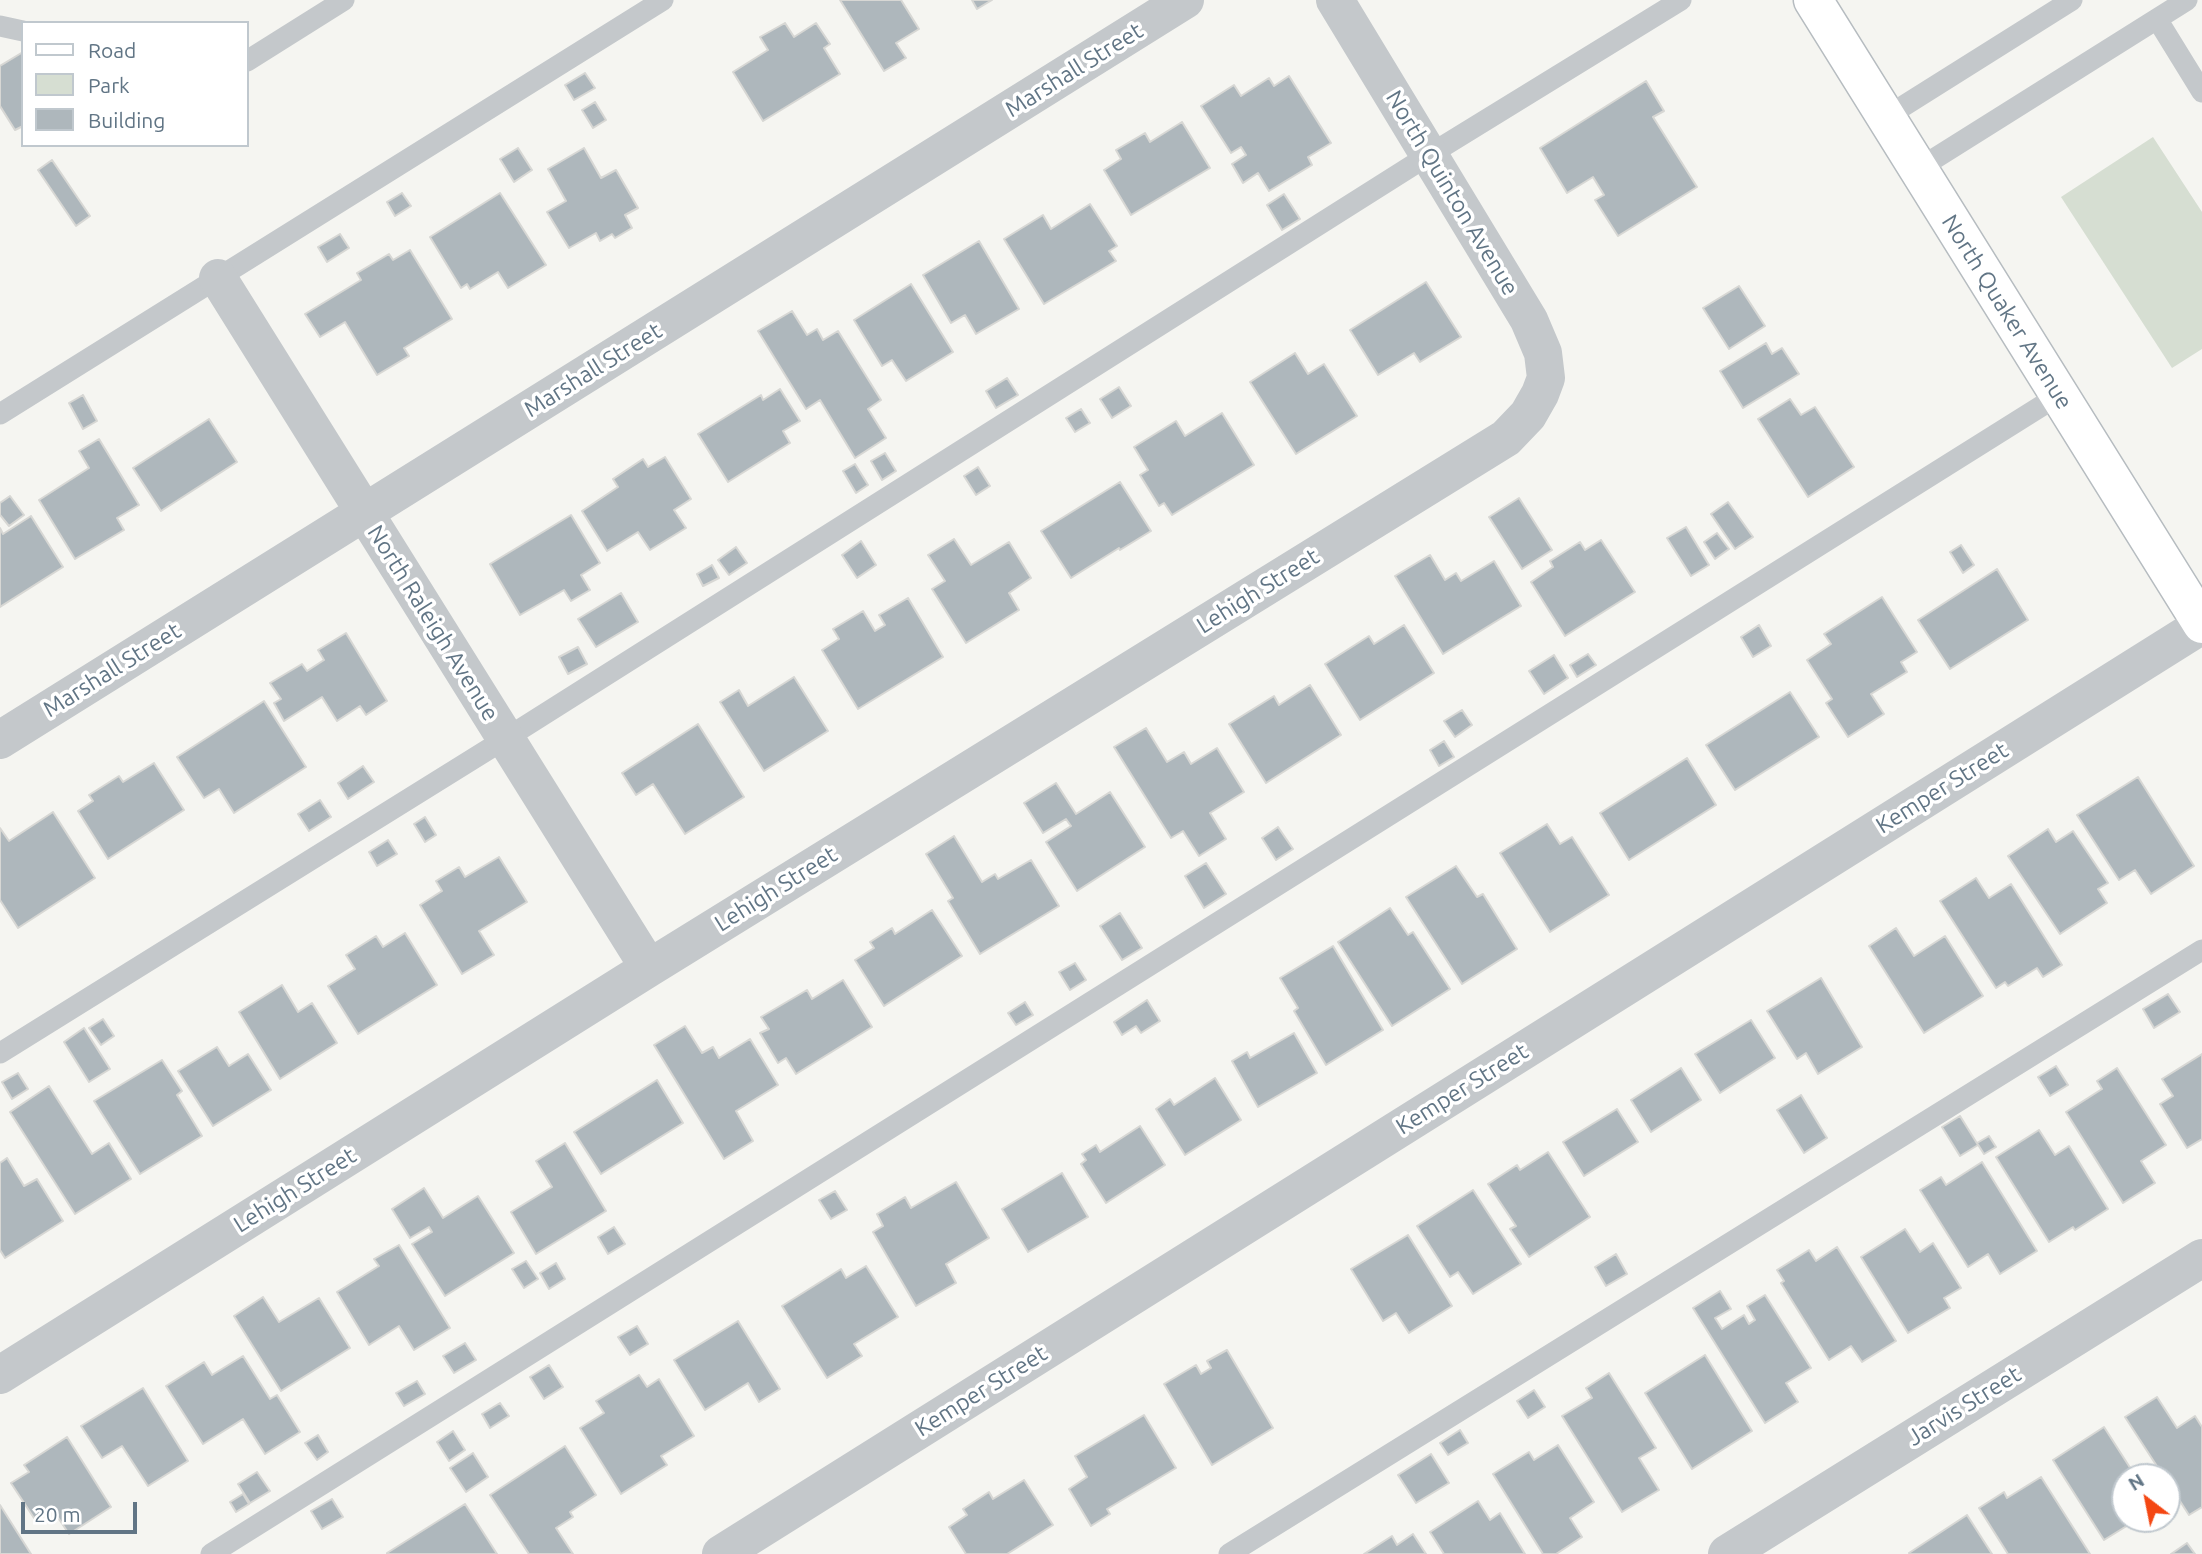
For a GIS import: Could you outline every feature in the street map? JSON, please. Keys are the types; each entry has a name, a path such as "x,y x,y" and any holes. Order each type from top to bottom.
{"main road":[{"name":"North Quaker Avenue","path":"1812,0 2202,625"}],"street":[{"name":"Marshall Street","path":"0,740 1185,0"},
{"name":"North Quinton Avenue","path":"1335,0 1529,320 1543,354 1546,378 1540,394"},
{"name":"North Raleigh Avenue","path":"218,278 649,968"},
{"name":"Lehigh Street","path":"0,1374 649,968 1506,438 1528,415 1540,394"},
{"name":"Kemper Street","path":"721,1554 2202,625"},
{"name":"Jarvis Street","path":"1727,1554 2202,1258"}],"lane":[{"path":"248,60 344,0"},
{"path":"0,414 663,0"},
{"path":"0,1054 1429,155 1681,0"},
{"path":"1886,117 2071,0"},
{"path":"1918,169 2187,0"},
{"path":"2157,19 2202,92"},
{"path":"0,26 21,31"},
{"path":"211,1554 2059,395"},
{"path":"1229,1554 2202,950"}],"green space":[{"path":"2153,137 2202,212 2202,349 2172,368 2061,197"}],"building":[{"path":"840,0 901,0 919,29 896,43 906,58 884,71"},
{"path":"972,0 992,0 977,9"},
{"path":"785,23 794,37 816,23 830,44 824,48 840,74 763,121 733,72 768,50 760,37"},
{"path":"21,53 21,127 15,130 0,106 0,66"},
{"path":"585,73 595,88 574,100 565,85"},
{"path":"1289,76 1331,143 1308,157 1312,165 1269,191 1258,173 1243,183 1232,164 1246,155 1241,147 1231,153 1201,106 1234,85 1241,96 1269,78 1274,86"},
{"path":"1646,81 1664,111 1653,117 1697,187 1618,236 1595,200 1604,195 1593,177 1567,193 1540,148"},
{"path":"595,102 606,120 593,128 582,110"},
{"path":"1182,122 1210,168 1131,215 1104,170 1121,159 1116,150 1145,133 1150,142"},
{"path":"518,148 532,170 514,182 500,159"},
{"path":"584,148 601,178 616,170 638,208 625,215 632,228 615,238 612,234 600,241 596,233 569,248 547,212 566,201 548,169"},
{"path":"52,160 90,216 76,226 38,170"},
{"path":"402,193 411,206 395,216 387,202"},
{"path":"500,193 546,265 508,288 498,272 470,289 467,284 461,288 430,237"},
{"path":"1284,194 1300,219 1282,230 1267,205"},
{"path":"1090,204 1117,246 1109,251 1116,261 1044,304 1004,239 1043,215 1051,229"},
{"path":"340,234 349,248 327,262 318,247"},
{"path":"979,241 1019,309 976,334 965,315 951,323 923,275"},
{"path":"410,250 452,319 404,348 409,356 377,375 345,322 320,337 305,314 361,280 357,273 389,254 393,260"},
{"path":"1426,282 1461,337 1420,362 1414,353 1378,375 1350,330"},
{"path":"911,284 953,352 906,381 892,360 882,366 854,320"},
{"path":"1739,286 1765,326 1729,349 1703,308"},
{"path":"792,311 807,335 817,329 823,340 838,331 881,400 868,409 886,438 855,458 820,400 806,409 758,331"},
{"path":"1766,343 1772,354 1782,348 1799,374 1743,408 1720,371"},
{"path":"1295,353 1308,374 1324,364 1357,416 1296,454 1250,382"},
{"path":"1007,378 1018,395 996,408 986,391"},
{"path":"1119,387 1131,406 1112,418 1100,399"},
{"path":"780,389 800,421 783,431 790,443 728,482 698,434 761,395 763,400"},
{"path":"83,395 97,421 83,429 69,403"},
{"path":"1790,399 1801,415 1815,407 1854,467 1808,497 1758,419"},
{"path":"1081,409 1090,423 1075,432 1066,418"},
{"path":"1222,413 1254,465 1172,515 1164,503 1159,506 1140,475 1148,470 1134,447 1176,421 1185,436"},
{"path":"209,419 237,462 161,511 133,468"},
{"path":"99,439 139,505 117,518 124,530 75,559 39,500 89,468 79,451"},
{"path":"885,453 896,471 882,480 871,461"},
{"path":"665,457 691,499 674,510 686,528 650,550 638,532 607,551 582,511 618,487 613,479 643,459 648,467"},
{"path":"855,464 868,485 856,493 843,471"},
{"path":"978,467 990,486 976,495 964,476"},
{"path":"1120,482 1151,531 1071,578 1041,531"},
{"path":"10,496 24,515 9,526 0,515 0,503"},
{"path":"1519,498 1552,550 1522,569 1489,517"},
{"path":"1728,502 1753,537 1735,549 1711,514"},
{"path":"571,515 600,563 581,575 590,590 571,601 564,590 520,615 490,564"},
{"path":"31,516 63,567 0,607 0,528 3,534"},
{"path":"1686,527 1709,565 1691,576 1667,538"},
{"path":"1717,533 1729,549 1715,559 1704,542"},
{"path":"954,539 971,565 1009,542 1031,578 1009,593 1019,610 966,643 932,589 945,581 928,555"},
{"path":"1601,540 1635,592 1565,636 1531,582 1553,567 1550,561 1580,542 1585,550"},
{"path":"861,541 876,565 857,578 842,555"},
{"path":"1961,545 1974,565 1963,573 1950,552"},
{"path":"736,547 747,563 729,575 718,560"},
{"path":"1430,555 1445,580 1456,573 1461,581 1494,561 1521,606 1443,654 1395,576"},
{"path":"712,565 719,578 703,586 697,574"},
{"path":"1997,569 2028,620 1950,669 1918,620"},
{"path":"621,593 638,622 596,647 578,619"},
{"path":"1882,597 1917,652 1901,662 1907,672 1871,694 1884,714 1848,737 1826,703 1832,699 1807,660 1831,644 1824,634"},
{"path":"908,598 943,657 858,709 822,650 839,639 833,629 863,611 875,631 885,625 879,615"},
{"path":"1404,625 1434,673 1360,720 1325,664 1369,636 1374,644"},
{"path":"1759,625 1771,646 1753,657 1741,637"},
{"path":"346,633 387,701 366,715 360,706 337,721 322,697 284,721 274,703 281,699 270,683 302,664 307,671 324,660 318,650"},
{"path":"578,647 587,664 568,674 559,657"},
{"path":"1588,654 1596,665 1577,677 1570,665"},
{"path":"1554,655 1568,678 1544,694 1529,671"},
{"path":"794,677 828,731 764,771 720,702 739,690 748,706"},
{"path":"1310,685 1341,735 1266,783 1229,724 1274,696 1279,705"},
{"path":"1790,692 1819,737 1735,790 1706,745"},
{"path":"264,701 306,767 234,813 219,789 204,798 177,757"},
{"path":"1462,710 1472,725 1455,737 1444,721"},
{"path":"698,724 744,797 685,834 653,784 636,795 622,773"},
{"path":"1146,728 1167,762 1184,752 1191,764 1217,748 1244,792 1210,813 1226,839 1199,856 1183,831 1171,838 1114,747"},
{"path":"1444,741 1454,757 1439,766 1430,750"},
{"path":"1687,758 1716,805 1629,860 1600,813"},
{"path":"154,763 184,810 108,859 78,811 93,801 89,795 119,776 123,782"},
{"path":"363,766 374,782 348,799 338,783"},
{"path":"2138,777 2194,866 2151,894 2135,870 2119,880 2077,815"},
{"path":"1056,783 1076,814 1110,792 1145,847 1077,891 1046,842 1071,826 1066,819 1043,833 1024,803"},
{"path":"320,800 331,817 309,831 298,814"},
{"path":"53,812 95,878 18,928 0,900 0,828 9,841"},
{"path":"425,817 436,835 425,842 414,824"},
{"path":"1547,824 1560,844 1572,837 1609,895 1550,932 1500,853"},
{"path":"1278,827 1293,849 1276,860 1262,838"},
{"path":"2048,829 2056,842 2073,831 2108,883 2098,889 2107,903 2060,934 2008,856"},
{"path":"954,836 982,882 995,874 998,879 1031,860 1059,906 980,954 948,901 953,898 926,854"},
{"path":"388,840 397,854 377,866 369,852"},
{"path":"499,857 527,902 479,931 494,955 462,974 420,905 442,891 436,881 459,867 465,877"},
{"path":"1206,863 1226,894 1204,908 1185,876"},
{"path":"1456,866 1477,897 1483,894 1517,949 1462,984 1406,897"},
{"path":"1976,878 1989,898 2011,884 2062,965 2043,977 2037,968 2008,986 2005,982 1996,988 1940,901"},
{"path":"1390,908 1408,935 1413,932 1450,989 1392,1026 1338,942"},
{"path":"932,910 962,956 884,1006 855,960 874,948 870,942 892,928 895,934"},
{"path":"1120,913 1142,948 1122,960 1100,926"},
{"path":"1896,928 1914,956 1945,936 1983,996 1924,1033 1869,946"},
{"path":"405,933 437,985 358,1034 328,986 355,969 346,955 376,936 383,947"},
{"path":"1333,946 1383,1030 1326,1065 1294,1011 1298,1008 1280,978"},
{"path":"1075,963 1086,980 1070,990 1059,972"},
{"path":"1821,978 1862,1047 1818,1074 1806,1053 1797,1059 1767,1011"},
{"path":"843,980 872,1027 796,1074 786,1058 778,1063 760,1033 769,1029 761,1017 807,990 812,999"},
{"path":"282,985 298,1012 312,1003 337,1043 280,1079 239,1012"},
{"path":"2168,994 2180,1012 2154,1028 2143,1009"},
{"path":"1147,1000 1160,1021 1141,1033 1136,1026 1122,1035 1114,1022"},
{"path":"1025,1002 1033,1015 1016,1025 1008,1013"},
{"path":"103,1019 114,1036 101,1045 89,1028"},
{"path":"1751,1020 1775,1058 1720,1093 1695,1054"},
{"path":"685,1026 702,1053 713,1047 719,1058 750,1039 778,1085 736,1111 753,1141 724,1159 654,1045"},
{"path":"84,1028 110,1069 89,1082 64,1042"},
{"path":"1294,1033 1317,1073 1258,1107 1232,1061 1247,1052 1250,1058"},
{"path":"217,1047 229,1066 248,1054 271,1090 213,1126 178,1071"},
{"path":"2202,1054 2202,1139 2187,1148 2160,1104 2173,1096 2162,1079"},
{"path":"162,1060 182,1091 177,1095 202,1136 140,1174 94,1101"},
{"path":"2056,1066 2068,1085 2050,1096 2038,1077"},
{"path":"1681,1068 1701,1100 1651,1132 1631,1100"},
{"path":"2117,1068 2166,1145 2141,1161 2155,1183 2123,1203 2066,1112 2102,1089 2097,1081"},
{"path":"18,1073 28,1089 12,1099 2,1082"},
{"path":"1215,1078 1241,1120 1185,1155 1156,1109 1170,1099 1174,1105"},
{"path":"657,1080 683,1123 601,1174 574,1132"},
{"path":"49,1086 92,1154 109,1143 131,1179 75,1214 10,1112"},
{"path":"1801,1095 1827,1138 1804,1153 1777,1110"},
{"path":"1617,1109 1638,1142 1584,1176 1563,1142"},
{"path":"1960,1116 1978,1145 1960,1156 1942,1127"},
{"path":"1140,1126 1165,1165 1106,1203 1081,1164 1086,1160 1082,1154 1096,1145 1100,1152"},
{"path":"2039,1130 2055,1155 2069,1146 2108,1209 2075,1230 2073,1227 2049,1242 1996,1157"},
{"path":"1989,1136 1996,1147 1984,1154 1977,1143"},
{"path":"565,1143 606,1211 536,1254 511,1212 552,1187 536,1161"},
{"path":"1548,1152 1590,1217 1529,1257 1510,1229 1516,1226 1488,1184 1517,1165 1520,1170"},
{"path":"7,1158 24,1186 37,1179 63,1221 5,1258 0,1250 0,1163"},
{"path":"1982,1162 2037,1251 2000,1274 1988,1254 1968,1267 1920,1190 1941,1177 1946,1185"},
{"path":"1062,1173 1088,1217 1028,1252 1002,1209"},
{"path":"956,1182 989,1238 946,1264 956,1283 916,1306 873,1232 883,1226 877,1214 905,1197 911,1208"},
{"path":"424,1188 443,1218 478,1196 514,1253 445,1296 412,1244 432,1232 429,1227 410,1238 392,1209"},
{"path":"1473,1190 1521,1264 1473,1294 1458,1272 1450,1277 1417,1226"},
{"path":"835,1191 847,1210 831,1219 819,1200"},
{"path":"614,1227 625,1244 608,1254 598,1237"},
{"path":"1905,1229 1920,1252 1933,1243 1961,1288 1944,1298 1950,1308 1908,1333 1861,1257"},
{"path":"1408,1235 1452,1306 1409,1333 1396,1313 1383,1321 1351,1269"},
{"path":"399,1245 450,1328 414,1350 399,1326 369,1345 337,1292 379,1266 374,1259"},
{"path":"1837,1247 1896,1341 1862,1362 1851,1346 1829,1360 1781,1283 1784,1281 1777,1270 1809,1250 1816,1261"},
{"path":"1616,1254 1627,1274 1606,1286 1595,1267"},
{"path":"526,1261 538,1279 524,1288 512,1269"},
{"path":"556,1263 565,1279 549,1289 540,1273"},
{"path":"866,1266 898,1317 854,1344 862,1356 827,1378 782,1306 841,1269 846,1278"},
{"path":"1720,1291 1731,1309 1715,1318 1722,1329 1744,1315 1749,1324 1755,1320 1747,1306 1765,1295 1811,1368 1786,1383 1798,1402 1765,1423 1693,1308"},
{"path":"263,1297 279,1322 319,1298 350,1348 281,1391 234,1316"},
{"path":"738,1321 780,1389 759,1402 748,1383 705,1410 674,1360"},
{"path":"637,1326 648,1344 630,1355 618,1337"},
{"path":"465,1343 476,1360 454,1373 443,1356"},
{"path":"1227,1350 1273,1428 1212,1465 1164,1384 1196,1365 1201,1374 1211,1368 1207,1361"},
{"path":"1705,1355 1752,1431 1692,1469 1645,1393"},
{"path":"243,1356 270,1399 277,1395 300,1432 265,1454 243,1419 203,1444 166,1386 204,1362 212,1375"},
{"path":"549,1365 563,1387 544,1399 530,1377"},
{"path":"1609,1373 1656,1448 1639,1458 1659,1490 1622,1512 1562,1416 1592,1398 1586,1388"},
{"path":"639,1375 647,1387 659,1379 694,1436 661,1456 667,1465 621,1494 580,1428 604,1413 596,1401"},
{"path":"417,1381 425,1394 404,1406 396,1393"},
{"path":"143,1388 188,1461 148,1486 122,1446 102,1458 81,1426"},
{"path":"1534,1390 1545,1407 1528,1418 1517,1401"},
{"path":"2157,1397 2177,1428 2195,1416 2202,1427 2202,1507 2189,1515 2181,1503 2181,1463 2155,1463 2125,1417"},
{"path":"500,1403 509,1416 490,1428 482,1414"},
{"path":"1144,1415 1176,1468 1107,1509 1110,1514 1091,1526 1069,1489 1087,1477 1075,1456"},
{"path":"2104,1427 2127,1463 2111,1463 2111,1533 2115,1533 2104,1540 2053,1460"},
{"path":"1460,1430 1468,1443 1448,1455 1440,1443"},
{"path":"453,1431 465,1450 449,1461 437,1442"},
{"path":"318,1435 328,1452 317,1460 305,1443"},
{"path":"67,1437 111,1507 69,1534 51,1507 34,1518 11,1483 29,1472 24,1465"},
{"path":"1558,1445 1594,1502 1570,1518 1582,1537 1556,1554 1543,1554 1493,1474 1529,1452 1534,1460"},
{"path":"565,1446 596,1495 570,1512 573,1517 556,1528 573,1554 529,1554 490,1495"},
{"path":"473,1453 488,1477 466,1492 450,1468"},
{"path":"1431,1454 1449,1483 1416,1503 1398,1475"},
{"path":"257,1472 270,1491 250,1503 238,1484"},
{"path":"2041,1477 2090,1554 2008,1554 1979,1508 2004,1492 2007,1498"},
{"path":"1024,1480 1053,1525 1007,1554 966,1554 949,1527 967,1515 963,1509 989,1492 993,1499"},
{"path":"243,1494 249,1504 236,1512 230,1502"},
{"path":"332,1499 343,1517 322,1529 311,1511"},
{"path":"1478,1501 1490,1520 1500,1513 1525,1554 1444,1554 1430,1532"},
{"path":"465,1504 497,1554 387,1554 387,1553"},
{"path":"0,1505 31,1554 0,1554"},
{"path":"1967,1515 1992,1554 1909,1553"},
{"path":"1413,1534 1426,1554 1364,1554 1392,1536 1397,1545"},
{"path":"2187,1543 2195,1554 2171,1554"}]}
